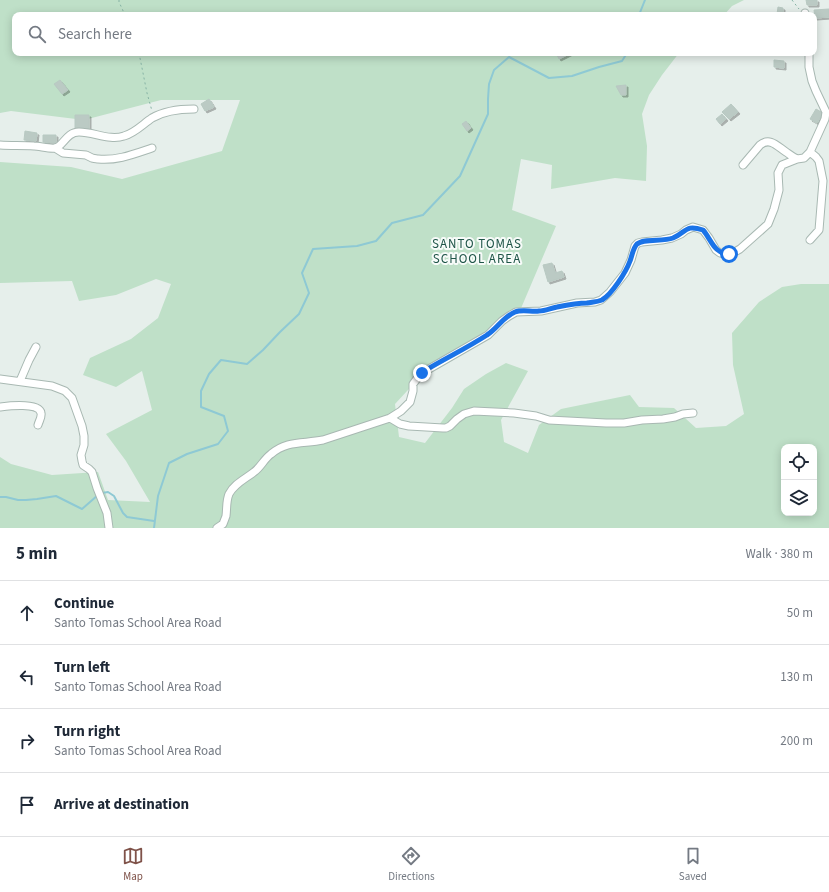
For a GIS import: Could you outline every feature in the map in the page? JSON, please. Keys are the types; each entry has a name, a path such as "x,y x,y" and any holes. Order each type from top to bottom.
{"street":[{"path":"223,527 229,494 239,482 254,472 270,454 287,445 300,442 317,442 390,418 401,411 410,402 413,384 422,373 488,335 509,316 516,312 541,311 577,303 595,302 601,300 610,292 625,273 638,244 642,242 672,238 693,227 703,230 716,250 720,253 729,254 740,249 768,224 774,209 778,190 778,173 782,165 804,158 810,152 820,130 826,112 812,81 809,67 810,56"},
{"path":"55,148 60,146 70,135 77,132 123,137 154,117 171,112 194,109"},
{"path":"743,165 762,143 767,141 775,144 797,159"},
{"path":"0,145 55,148 63,153 86,155 92,158 102,159 125,157 152,148"},
{"path":"810,152 819,161 823,181 819,230 810,240"},
{"path":"20,381 28,360 36,347"},
{"path":"0,379 52,386 65,391 72,398 84,436 84,445 81,455 82,462 83,465 92,472 100,498 107,513 109,528"},
{"path":"0,407 19,406 37,408 42,415 38,425"},
{"path":"390,418 400,424 409,426 446,428 464,414 474,411 514,412 549,420 606,423 624,423 663,419 693,413"}],"path":[{"path":"119,0 124,12"},
{"path":"792,0 801,12"},
{"path":"140,56 154,117"}],"green space":[{"path":"0,0 744,0 732,6 727,12 12,12 12,56 677,56 649,95 642,114 647,146 646,181 615,178 551,189 552,165 521,159 512,210 556,226 519,313 420,377 395,404 399,437 425,443 452,408 464,389 506,363 528,371 501,420 504,442 528,453 539,425 561,409 630,395 639,407 674,408 696,428 726,426 744,414 733,365 732,333 759,302 782,287 801,284 829,284 829,528 0,528 0,457 11,464 52,475 98,472 108,500 150,502 126,461 106,434 152,410 142,371 116,387 83,375 90,358 131,339 158,318 171,284 156,279 116,295 79,301 72,281 0,283 0,162 71,167 122,179 222,151 240,100 161,100 84,120 11,111 0,113"}],"building":[{"path":"806,0 817,0 817,5 807,5"},
{"path":"778,7 783,8 783,12 777,12"},
{"path":"829,9 829,17 817,18 817,12 814,12 814,10"},
{"path":"558,56 565,56 559,59"},
{"path":"774,60 784,61 784,68 774,67"},
{"path":"60,80 68,90 62,94 54,84"},
{"path":"626,85 626,95 621,95 616,86"},
{"path":"209,99 214,107 205,111 201,104"},
{"path":"731,104 738,112 729,119 722,112"},
{"path":"816,109 823,113 817,123 810,119"},
{"path":"722,114 726,119 720,124 716,119"},
{"path":"75,115 89,115 89,129 75,129"},
{"path":"466,121 471,128 467,131 462,124"},
{"path":"25,131 37,133 36,141 24,140"},
{"path":"43,135 56,135 56,143 43,142"},
{"path":"552,263 555,273 562,271 564,277 548,282 543,265"}],"waterway":[{"path":"640,12 645,0"},
{"path":"154,528 158,496 169,463 187,454 218,444 228,431 224,416 201,407 201,391 209,374 221,360 247,364 299,314 309,293 302,273 313,249 357,246 376,241 392,223 423,215 460,176 488,114 489,84 494,70 509,57 549,78 572,76 622,61 625,56"},
{"path":"102,493 108,492 114,496 123,513 127,517 154,521"},
{"path":"0,497 26,500 56,496 82,509 98,495"}],"district":[{"name":"SANTO TOMAS SCHOOL AREA","path":"477,252"}],"route":[{"path":"422,373 488,335 502,321 516,312 541,311 577,303 595,302 601,300 610,292 625,273 636,246 642,242 672,238 693,227 703,230 716,250 720,253 729,254"}]}
